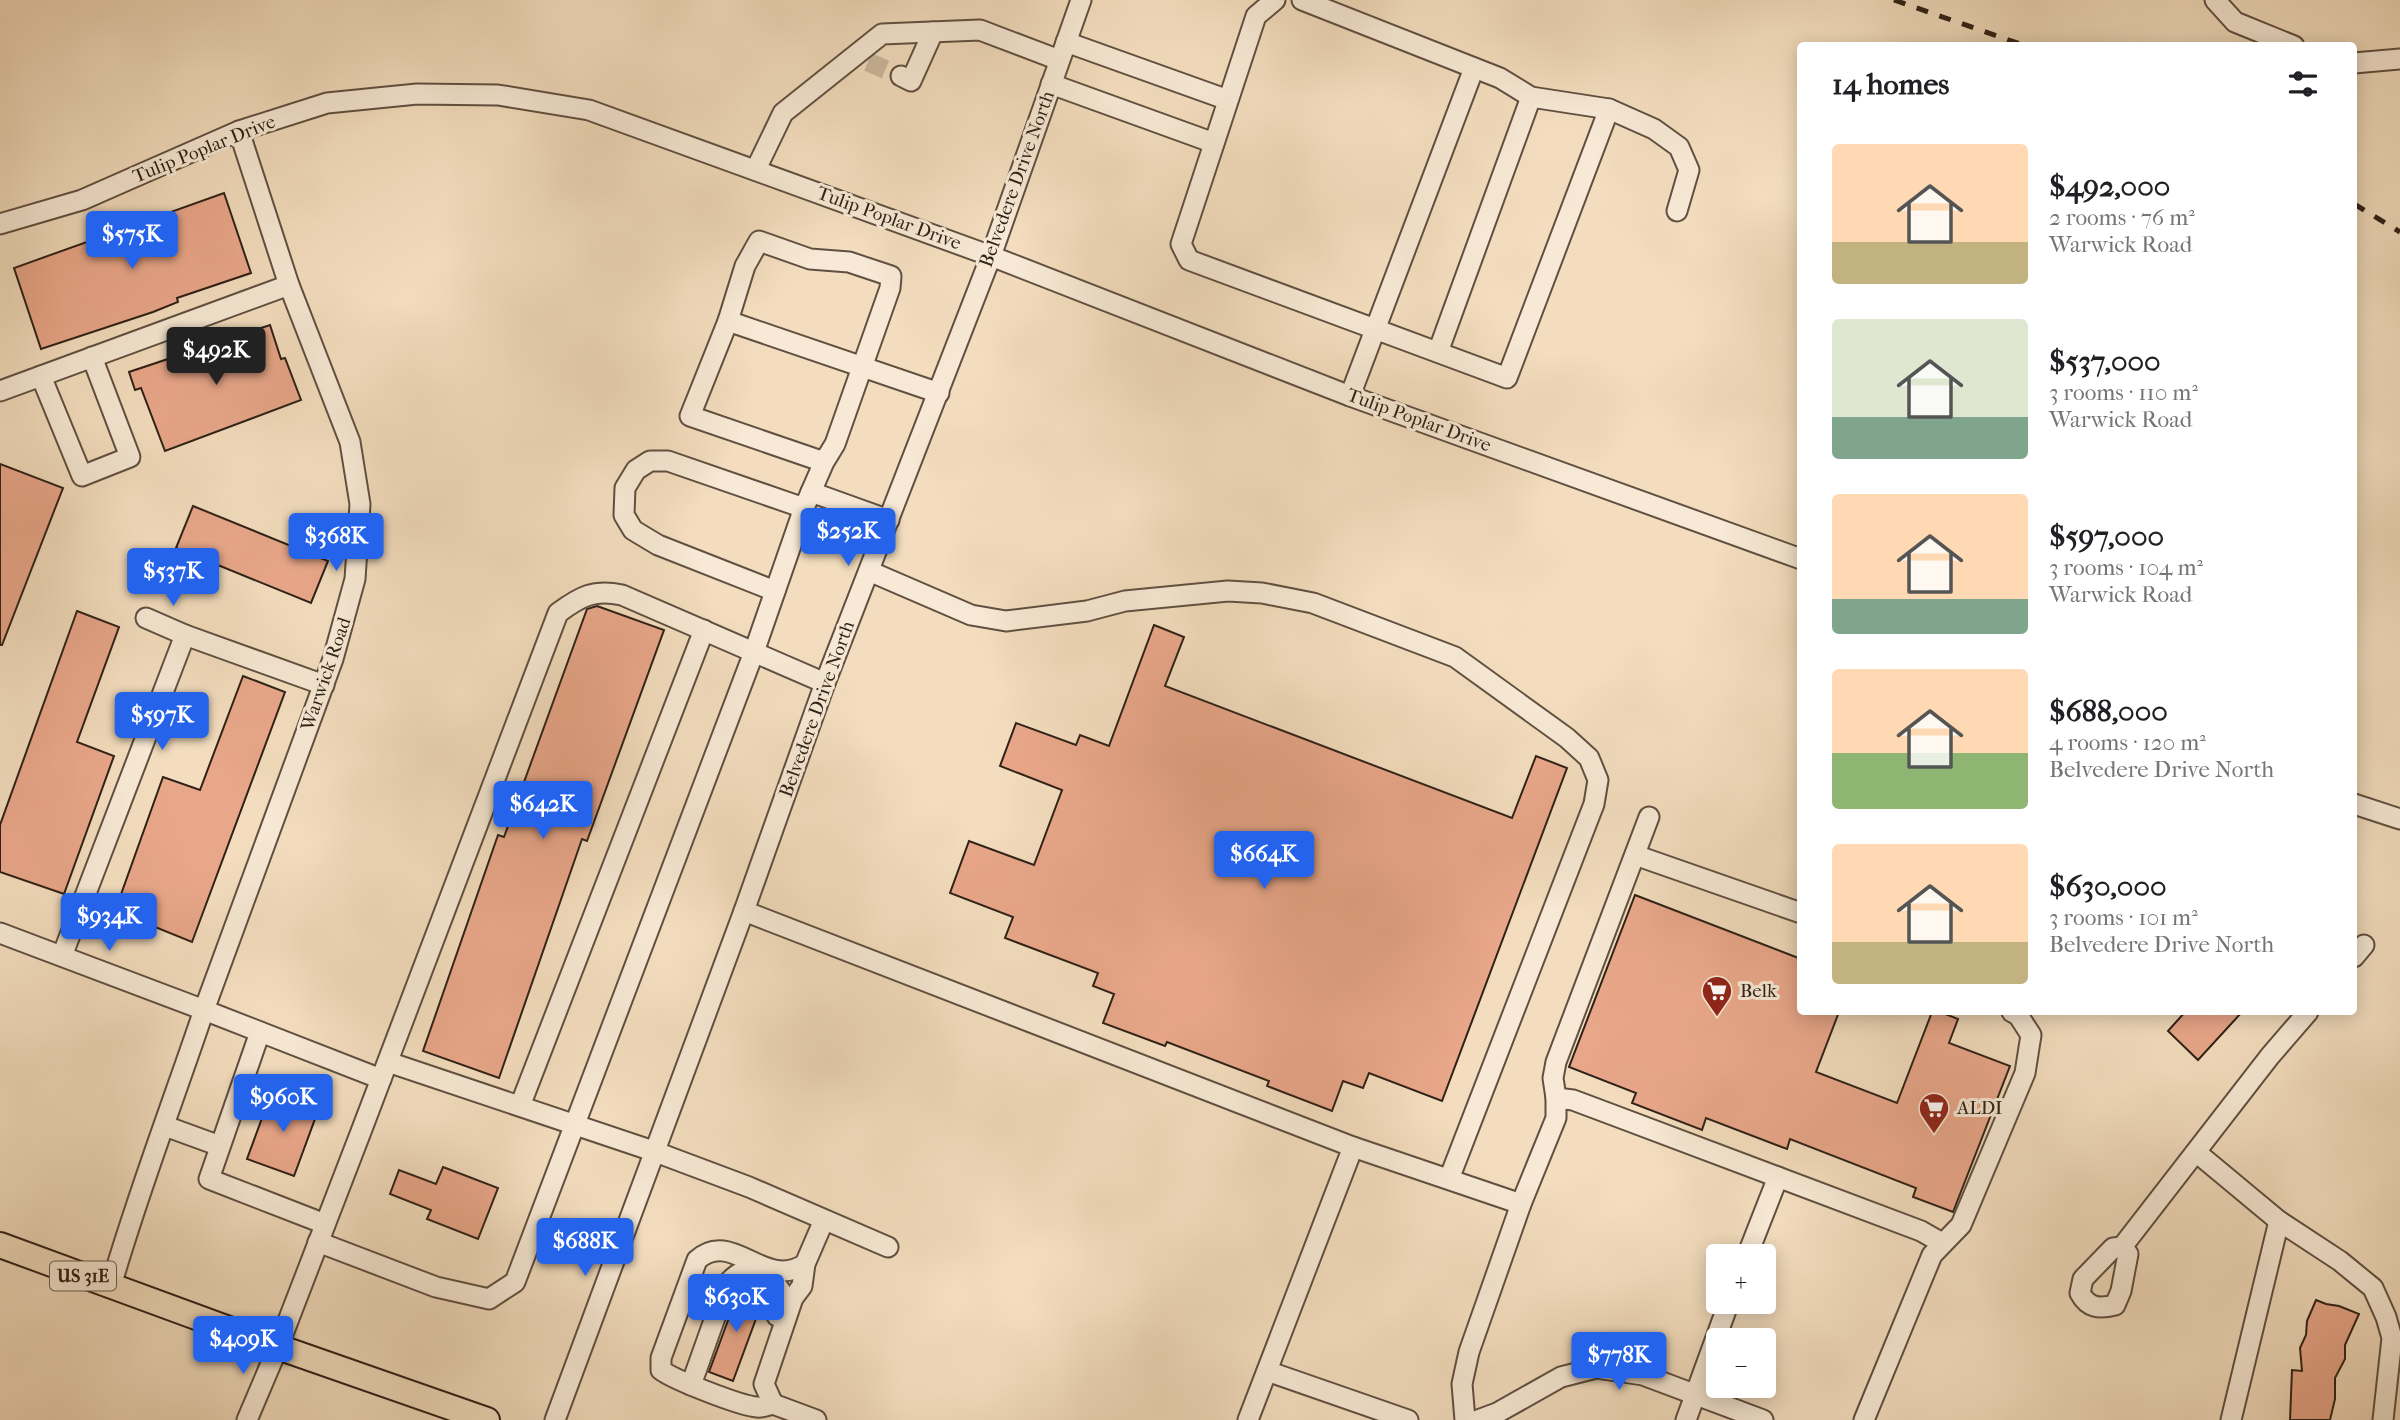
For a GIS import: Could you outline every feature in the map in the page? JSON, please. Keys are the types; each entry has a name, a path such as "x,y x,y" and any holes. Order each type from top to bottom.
{"main road":[{"name":"US 31E","path":"0,1245 487,1420"}],"street":[{"name":"Belvedere Drive North","path":"555,1420 744,911 825,683 991,256 1081,0"},
{"path":"1275,0 1256,16 1228,100 1181,244 1189,260 1507,378 1609,109"},
{"path":"1301,0 1500,78 1531,97 1609,109 1654,129 1679,147 1689,170 1677,212"},
{"path":"2215,0 2235,22 2284,42"},
{"path":"756,169 783,113 861,59 882,34 980,30 1063,51 1228,100"},
{"path":"901,76 911,81 933,32"},
{"path":"2357,63 2400,59"},
{"path":"1350,396 1474,68"},
{"path":"1051,84 1214,143"},
{"name":"Tulip Poplar Drive","path":"0,223 82,200 239,131 327,103 417,94 498,95 589,110 991,256 1350,396 1797,558"},
{"path":"1438,352 1531,97"},
{"name":"Warwick Road","path":"111,1286 134,1205 324,685 355,579 360,504 349,442 289,285 239,131"},
{"path":"260,1032 209,1179 436,1287 489,1299 515,1282 754,652 808,500 835,444 890,288 891,276 849,262 810,259 759,241 745,266 690,416 824,462"},
{"path":"0,391 289,285"},
{"path":"727,321 939,393"},
{"path":"41,376 82,476 131,457 92,357"},
{"path":"775,591 658,545 633,530 624,515 625,488 636,470 650,461 668,461 888,520"},
{"path":"869,571 971,615 1006,621 1087,611 1125,601 1228,591 1262,593 1313,604 1455,657 1567,738 1590,758 1598,780 1594,804 1449,1180"},
{"path":"247,1420 322,1233 558,613 576,599 602,591 622,595 825,683"},
{"path":"146,618 185,635 324,685"},
{"path":"520,1106 704,630"},
{"path":"62,956 185,635"},
{"path":"2357,805 2400,820"},
{"path":"1465,1420 1462,1384 1469,1352 1521,1204 1556,1118 1553,1078 1556,1062 1649,817"},
{"path":"1636,855 1797,912"},
{"path":"744,911 1353,1147 1521,1204"},
{"path":"0,933 260,1032 384,1070 520,1106 653,1151 749,1187 888,1247"},
{"path":"1864,1420 1932,1255 1961,1225 2025,1073 2031,1035 2018,1015"},
{"path":"2122,1247 2306,1015"},
{"path":"1556,1098 1573,1100 1778,1177 1921,1231 1942,1243"},
{"path":"165,1126 220,1146"},
{"path":"1248,1420 1353,1147"},
{"path":"2196,1152 2279,1221 2340,1261 2373,1288 2392,1338 2394,1368 2383,1420"},
{"path":"1752,1244 1778,1177"},
{"path":"774,1404 764,1384 793,1298 802,1286 805,1264 824,1220"},
{"path":"2231,1420 2279,1221"},
{"path":"805,1264 782,1273 720,1249 707,1251 698,1260 661,1358 661,1370 672,1378 737,1401 759,1408 774,1404 816,1420"},
{"path":"691,1385 727,1284 739,1273 747,1272 771,1279 781,1291 783,1300 752,1385 737,1401"},
{"path":"782,1273 793,1298"},
{"path":"1686,1420 1724,1314"},
{"path":"1478,1420 1497,1413 1561,1377 1596,1368 1643,1375 1763,1420"},
{"path":"1267,1371 1408,1420"}],"building":[{"path":"224,193 251,273 177,298 178,302 153,312 41,349 14,268"},
{"path":"270,325 281,359 285,358 301,400 165,451 141,388 135,390 129,372"},
{"path":"0,464 63,488 2,645 0,645"},
{"path":"193,506 328,561 311,603 176,548"},
{"path":"597,606 664,630 587,841 582,839 499,1078 423,1051 498,835 504,837 587,609"},
{"path":"77,611 119,627 77,742 114,756 64,894 0,872 0,825"},
{"path":"1154,625 1184,637 1165,686 1512,818 1536,756 1567,768 1442,1101 1369,1073 1363,1088 1343,1081 1332,1111 1267,1086 1269,1081 1167,1042 1165,1046 1103,1023 1114,994 1093,986 1098,973 1005,938 1013,917 950,893 969,841 1034,865 1062,790 1000,766 1016,723 1076,745 1080,735 1109,746"},
{"path":"243,676 285,692 192,942 133,918 132,921 114,914 163,777 200,790"},
{"name":"Belk","path":"1635,895 1797,957 1797,1015 1838,1015 1816,1072 1897,1103 1931,1015 1948,1015 1958,1019 1949,1043 2010,1066 1953,1212 1913,1197 1916,1188 1790,1139 1787,1149 1706,1118 1702,1130 1632,1103 1636,1093 1569,1067"},
{"path":"2182,1015 2239,1015 2198,1060 2168,1031"},
{"path":"272,1091 319,1108 294,1176 247,1159"},
{"path":"443,1167 498,1188 478,1239 427,1219 431,1210 390,1194 399,1170 436,1184"},
{"path":"740,1288 764,1297 733,1381 709,1372"},
{"path":"2316,1300 2359,1314 2345,1345 2345,1359 2335,1378 2335,1399 2330,1420 2290,1420 2292,1370 2302,1371 2300,1348"}],"tunnel":[{"path":"868,62 901,76"}],"railway":[{"path":"1894,0 2015,42"},
{"path":"2357,206 2400,232"}],"place":[{"name":"Belk","path":"1717,1018"},
{"name":"ALDI","path":"1934,1135"}]}
